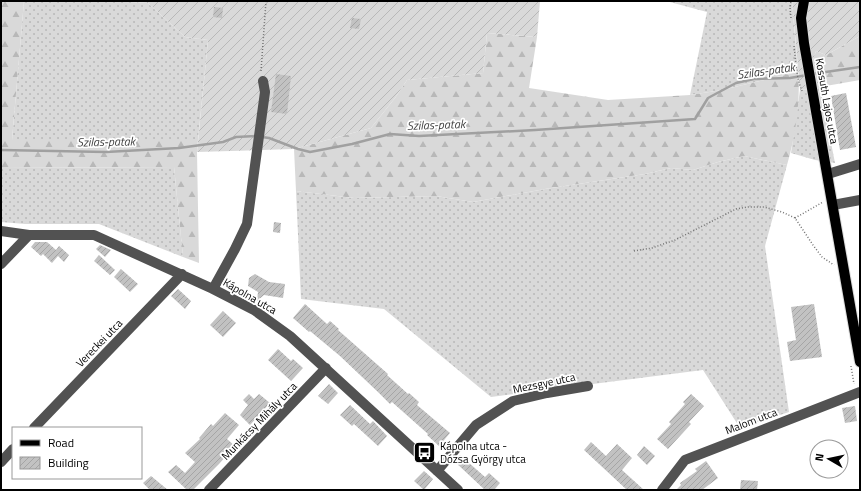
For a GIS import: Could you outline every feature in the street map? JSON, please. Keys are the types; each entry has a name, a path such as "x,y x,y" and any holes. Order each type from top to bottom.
{"main road":[{"name":"Kossuth Lajos utca","path":"804,1 801,18 804,43 860,362"}],"street":[{"path":"213,289 235,250 247,224 265,92 263,81"},
{"path":"828,174 860,164"},
{"path":"833,203 860,200"},
{"name":"Kápolna utca","path":"1,231 29,234 94,235 104,238 182,274 254,310 290,336 326,368 437,471 452,488"},
{"path":"1,264 29,234"},
{"name":"Vereckei utca","path":"35,427 182,274"},
{"name":"Munkácsy Mihály utca","path":"209,490 326,368"},
{"name":"Mezsgye utca","path":"437,471 476,425 513,401 588,386"},
{"name":"Malom utca","path":"662,490 685,460 860,392"},
{"path":"1,462 12,450"}],"path":[{"path":"263,81 260,70 266,1"},
{"path":"797,73 799,83"},
{"path":"795,218 823,202 833,203"},
{"path":"634,251 652,248 675,240 736,209 748,206 764,207 782,212 795,218 822,257 833,265 843,263"}],"green space":[{"path":"1,1 24,1 12,140 198,140 199,263 183,257 174,167 1,168"},
{"path":"24,1 109,1 148,3 185,37 208,40 198,140 12,140"},
{"path":"109,1 540,1 537,37 487,33 483,73 407,80 371,128 294,149 197,152 208,40 185,37 148,3"},
{"path":"666,1 792,1 798,72 722,90 690,95 707,12"},
{"path":"792,1 860,1 860,36 826,55 816,51 813,60 820,87 800,90"},
{"path":"487,33 537,37 529,88 608,100 690,95 722,90 798,72 799,94 797,119 787,165 744,156 693,170 671,168 645,174 545,189 473,202 436,196 354,198 296,191 294,149 371,128 407,80 483,73"},
{"path":"860,36 860,80 820,87 813,60 816,51 826,55"},
{"path":"820,87 835,163 815,160 791,153 800,90"},
{"path":"744,156 787,165 765,246 789,412 740,428 703,370 491,397 384,309 301,299 296,191 354,198 436,196 473,202 545,189 645,174 671,168 693,170"},
{"path":"174,167 183,257 99,224 25,224 1,222 1,168"}],"building":[{"path":"214,7 223,8 222,18 213,17"},
{"path":"352,18 361,19 359,29 350,28"},
{"path":"276,74 291,76 287,114 271,112"},
{"path":"846,93 856,147 840,150 831,96"},
{"path":"274,222 281,223 280,233 273,232"},
{"path":"35,242 47,242 56,250 59,246 69,255 64,262 58,256 52,263 43,254 41,256 31,247"},
{"path":"100,245 111,250 105,257 96,249"},
{"path":"99,255 115,270 110,275 94,261"},
{"path":"121,269 138,284 130,292 114,277"},
{"path":"255,274 269,282 285,284 283,298 264,295 257,301 258,292 248,286 249,278"},
{"path":"178,289 191,301 185,309 171,296"},
{"path":"305,304 327,324 330,321 339,329 338,330 388,374 387,375 419,402 417,405 450,433 439,446 427,435 428,434 392,402 390,404 340,356 293,318"},
{"path":"814,304 822,357 790,361 787,342 796,340 791,307"},
{"path":"223,311 236,323 223,337 210,325"},
{"path":"278,349 291,361 293,359 303,368 291,381 268,360"},
{"path":"329,384 338,393 328,404 318,396"},
{"path":"249,394 254,399 259,394 270,403 250,425 240,415 248,405 243,400"},
{"path":"691,394 704,406 689,422 691,424 668,449 657,439 671,424 669,422 685,404 683,402"},
{"path":"350,405 370,424 373,421 387,436 378,446 354,424 352,426 340,415"},
{"path":"855,406 857,421 845,423 842,408"},
{"path":"225,413 239,425 227,439 235,446 193,490 187,490 168,472 176,465 185,473 195,462 185,453 200,439 199,438 211,424 213,426"},
{"path":"591,442 606,456 617,444 632,458 622,470 644,490 627,490 584,450"},
{"path":"644,446 655,456 647,465 637,455"},
{"path":"460,455 485,477 489,473 500,483 494,490 485,490 454,461"},
{"path":"706,461 718,478 702,490 676,490 681,485 680,483 697,471 695,469"},
{"path":"424,471 433,479 424,490 414,481"},
{"path":"151,476 168,490 150,490 143,483"},
{"path":"741,480 758,481 757,490 740,490"}],"waterway":[{"name":"Szilas-patak","path":"812,74 860,67"},
{"name":"Szilas-patak","path":"262,137 310,152 352,144 390,134 419,136 695,119 708,98 736,83 754,79 790,78 807,75"},
{"name":"Szilas-patak","path":"1,150 106,152 179,148 223,142 236,137 257,136"}],"place":[{"name":"Kápolna utca - Dózsa György utca","path":"425,452"}]}
